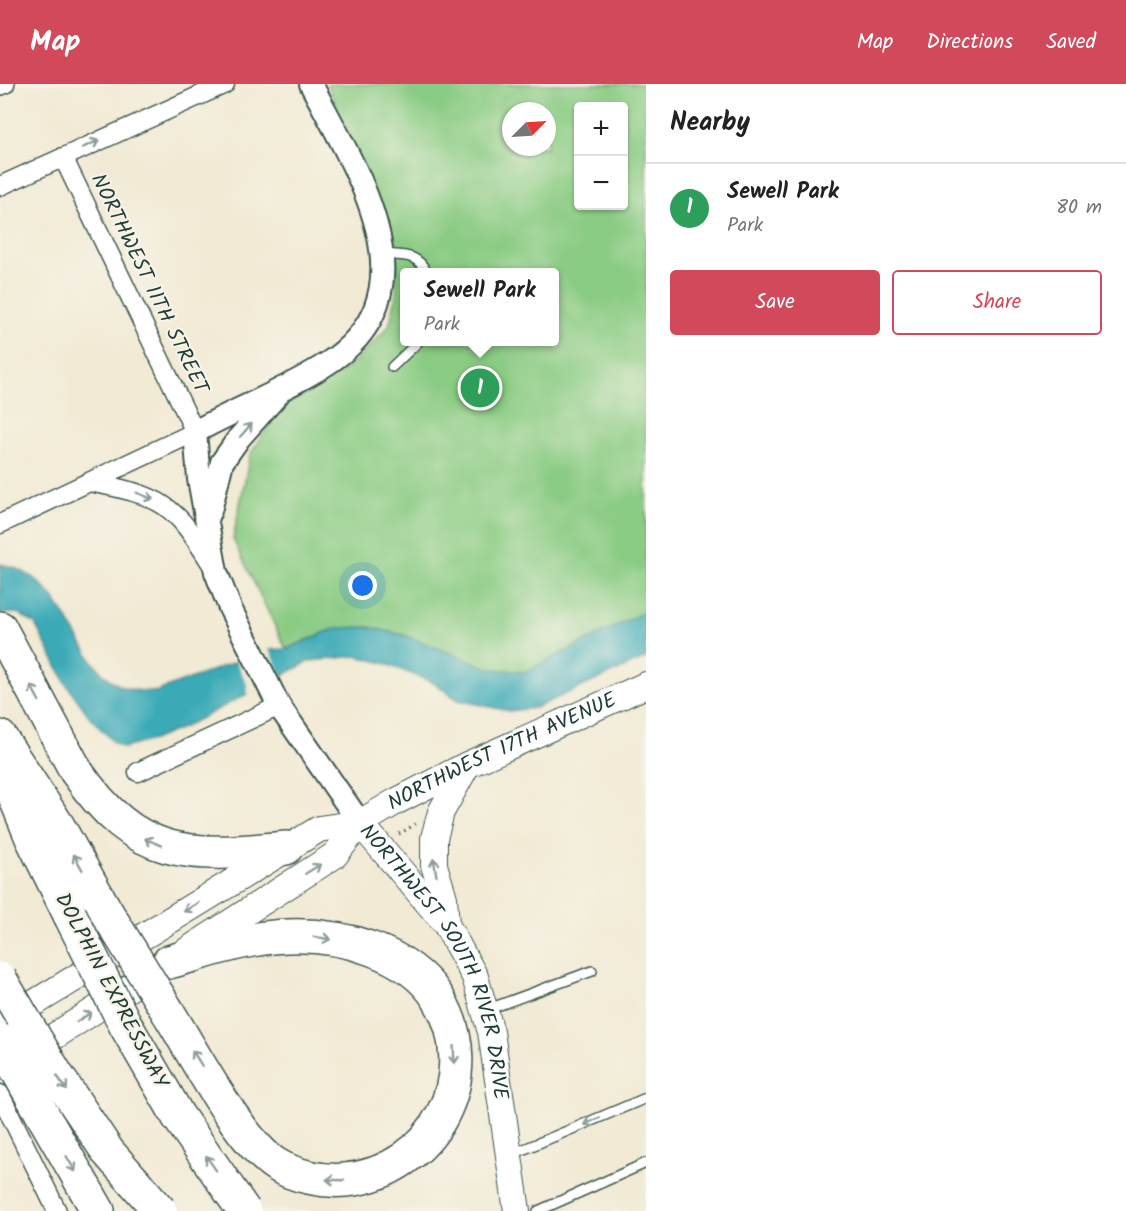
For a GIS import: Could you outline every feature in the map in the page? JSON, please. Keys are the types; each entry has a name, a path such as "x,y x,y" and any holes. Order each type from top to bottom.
{"highway":[{"path":"0,628 76,771 91,792 124,825 161,846 194,853 219,854 286,848"},
{"path":"0,737 57,826 168,1012 261,1153 277,1165 300,1175 338,1181 359,1179 383,1172 418,1149 434,1131 447,1108 456,1060 447,1015 436,996 416,974 395,959 374,949 343,942 290,935 225,946 169,962"},
{"name":"DOLPHIN EXPRESSWAY","path":"0,760 32,838 126,1026 172,1106 244,1211"},
{"path":"0,978 56,1074 108,1152 160,1211"},
{"path":"0,1040 98,1211"}],"main road":[{"name":"NORTHWEST 17TH AVENUE","path":"0,1024 319,829 360,823 467,765 646,685"},
{"path":"446,924 444,897 434,865 434,838 441,812 467,765"},
{"name":"NORTHWEST 17TH AVENUE","path":"0,1072 335,855 360,823"},
{"name":"NORTHWEST SOUTH RIVER DRIVE","path":"360,823 446,924 469,963 486,1010 517,1211"}],"street":[{"path":"0,86 5,84"},
{"path":"0,186 225,84"},
{"path":"0,524 195,432 328,363 361,332 378,295 383,254 376,223 359,180 310,84"},
{"name":"NORTHWEST 11TH STREET","path":"63,156 195,432"},
{"path":"208,521 218,472 227,454 287,384"},
{"path":"195,432 216,437 227,454"},
{"path":"195,432 199,479 208,521"},
{"path":"89,482 126,489 165,505 186,524 216,572"},
{"name":"NORTHWEST SOUTH RIVER DRIVE","path":"208,521 216,572 267,686 360,823"},
{"path":"138,772 279,706"},
{"path":"0,1094 57,1211"}],"lane":[{"path":"383,254 412,256 419,260 423,268"},
{"path":"392,367 414,346"},
{"path":"486,1010 592,971"},
{"path":"509,1156 646,1098"},
{"path":"538,1211 646,1163"}],"path":[{"path":"390,840 422,820"}],"green space":[{"path":"327,84 646,84 646,611 525,672 491,669 404,635 369,627 336,628 286,649 233,539 250,455 279,409 349,367 377,339 389,326 396,297 397,262 386,221"}],"water":[{"path":"0,564 24,572 42,585 57,603 93,661 106,676 123,687 135,690 155,692 267,650 286,649 336,628 369,627 404,635 491,669 525,672 646,611 646,658 535,708 509,711 458,700 432,682 384,663 356,656 310,661 184,727 153,740 124,748 114,743 89,716 67,685 35,624 18,613 0,614"}],"pier":[{"path":"268,647 283,678 248,695 247,684 235,659"}],"place":[{"name":"Sewell Park","path":"480,388"}]}
